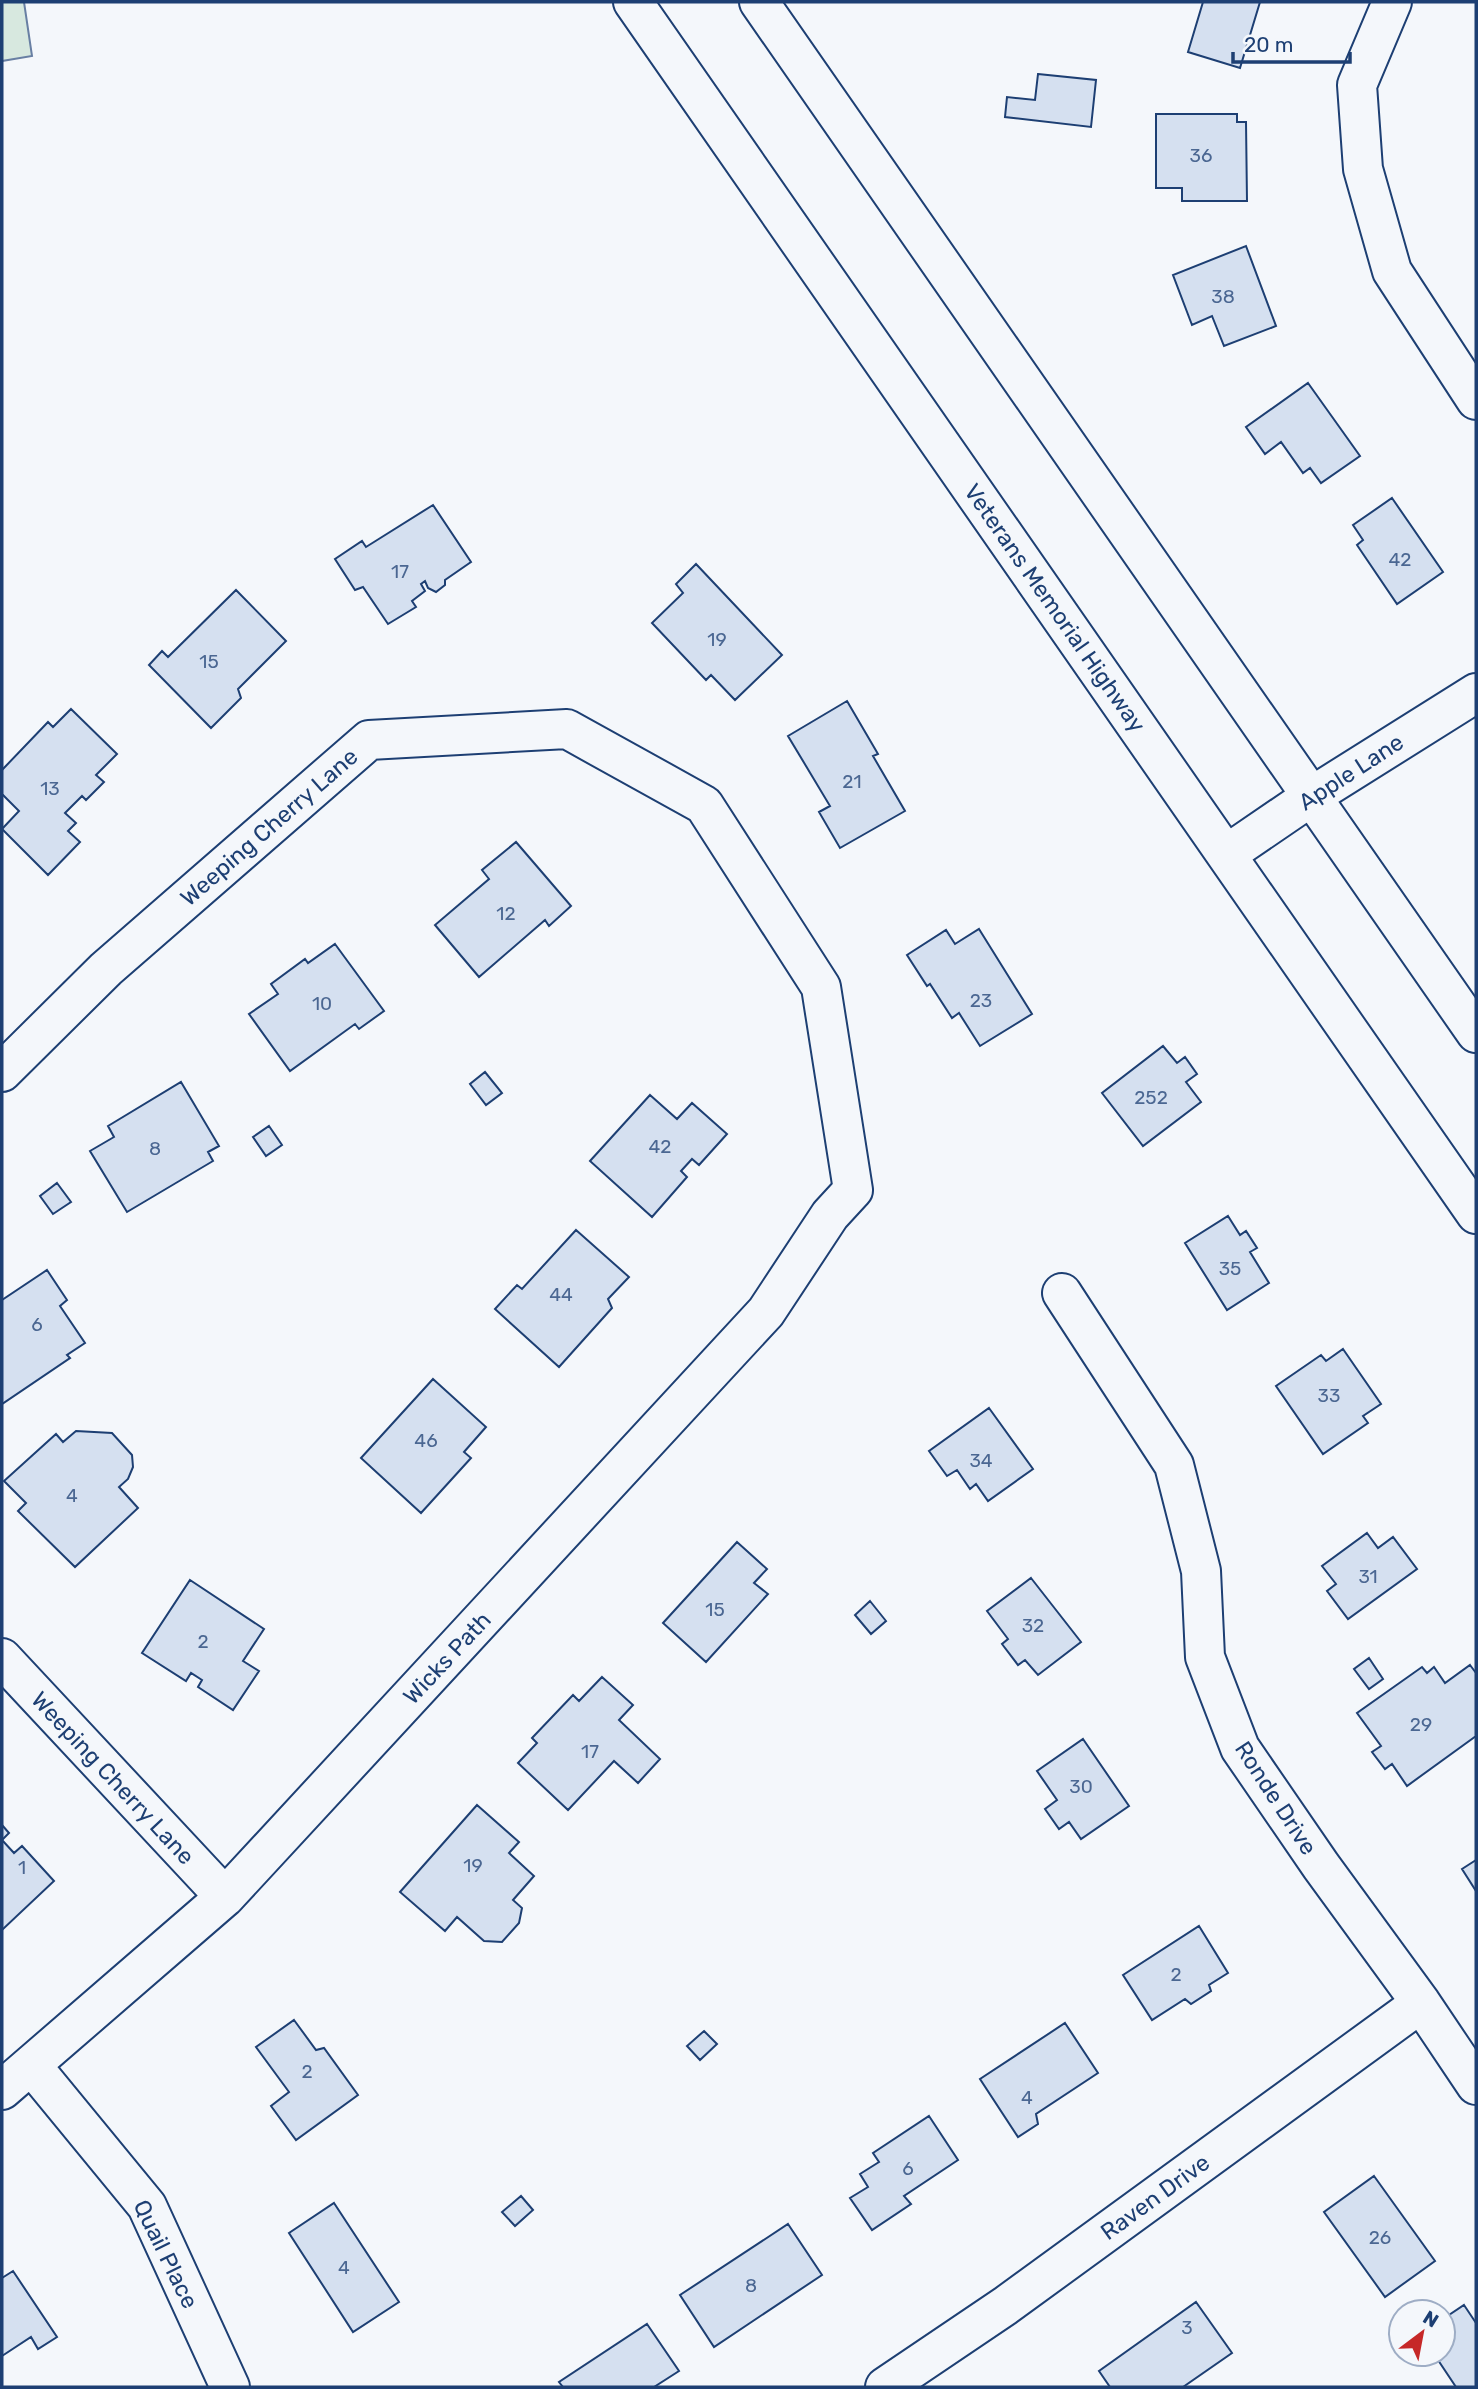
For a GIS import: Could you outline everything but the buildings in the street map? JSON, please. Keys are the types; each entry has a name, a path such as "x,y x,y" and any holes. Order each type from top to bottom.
{"street":[{"name":"Veterans Memorial Highway","path":"633,2 1476,1214"},
{"path":"759,2 1476,1033"},
{"path":"1392,2 1357,85 1363,169 1392,271 1476,400"},
{"name":"Apple Lane","path":"1227,854 1312,796 1476,693"},
{"name":"Weeping Cherry Lane","path":"2,1072 106,969 369,740 567,729 704,805 821,987 853,1190"},
{"name":"Wicks Path","path":"2,2090 225,1897 766,1312 830,1215 853,1190"},
{"name":"Ronde Drive","path":"1062,1293 1174,1465 1201,1571 1205,1657 1240,1748 1476,2085"},
{"name":"Weeping Cherry Lane","path":"2,1658 225,1897"},
{"name":"Raven Drive","path":"885,2387 1017,2298 1421,2003"},
{"name":"Quail Place","path":"32,2066 147,2206 230,2387"}],"shaded area":[{"path":"2,2 24,2 32,56 2,61"}]}
